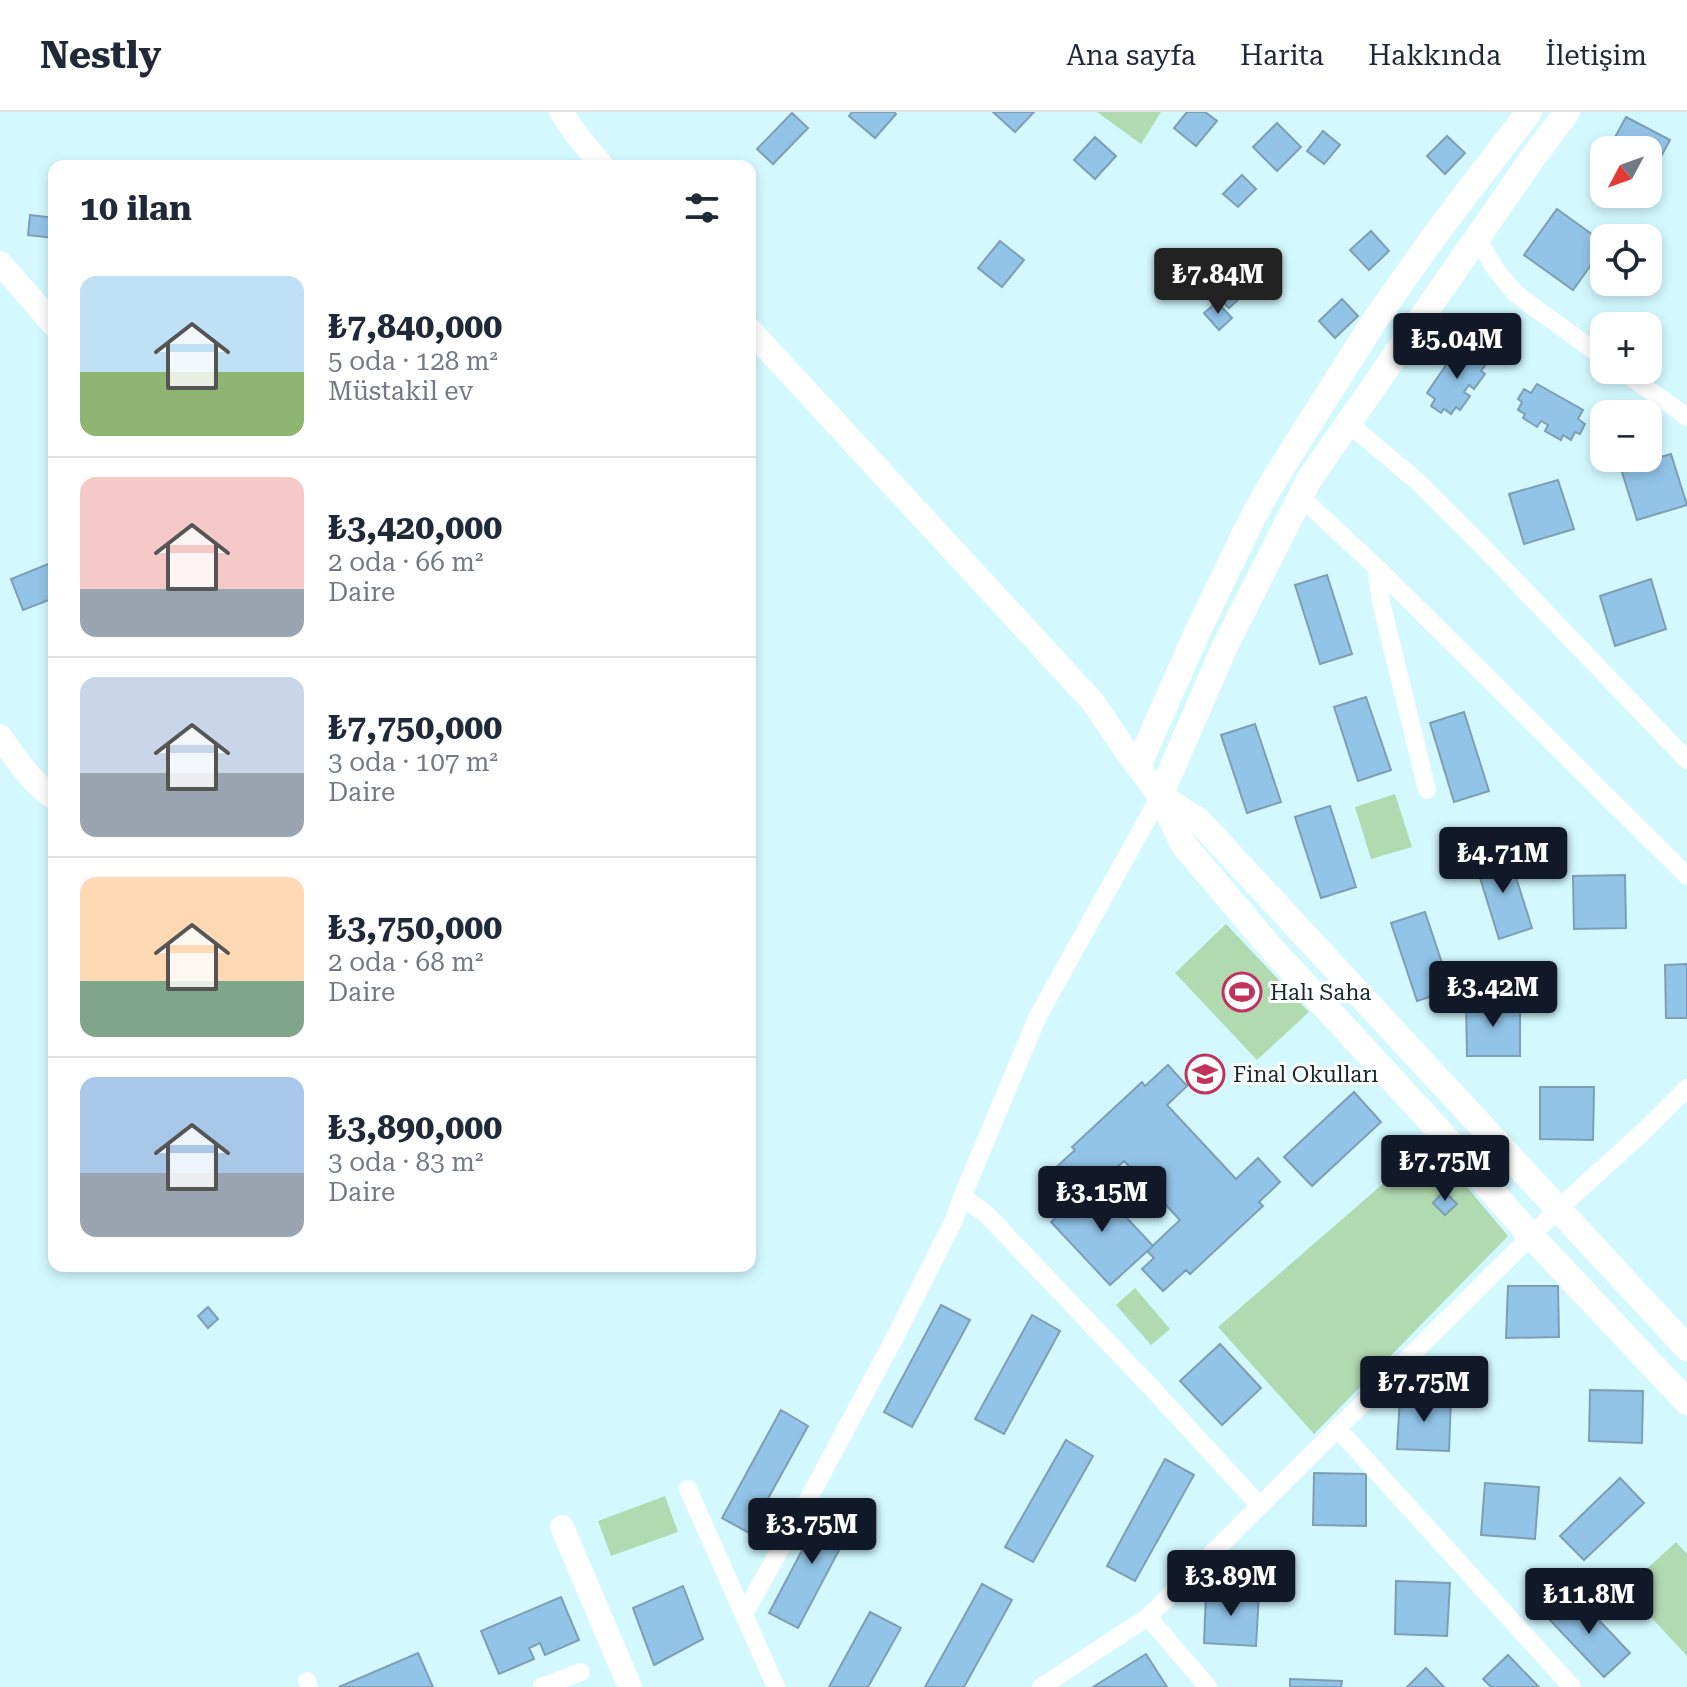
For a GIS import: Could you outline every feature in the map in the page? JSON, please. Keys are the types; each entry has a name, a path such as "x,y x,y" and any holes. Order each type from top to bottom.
{"main road":[{"path":"1138,766 1196,635 1275,478 1375,320 1529,112"},
{"path":"1567,112 1310,478 1225,646 1160,796 1183,844 1271,948 1435,1126 1531,1236 1687,1402"},
{"path":"1160,796 1199,821 1687,1348"}],"street":[{"path":"561,112 597,160"},
{"path":"1477,239 1496,270 1516,294 1590,348"},
{"path":"0,263 48,318"},
{"path":"744,1614 894,1339 954,1220 1038,1016 1160,796 1093,702 756,337"},
{"path":"1641,384 1687,417"},
{"path":"1348,423 1429,493 1687,760"},
{"path":"1301,497 1376,567 1687,876"},
{"path":"1376,567 1381,602 1427,790"},
{"path":"0,736 48,794"},
{"path":"1041,1687 1148,1617 1558,1209 1687,1088"},
{"path":"962,1197 985,1213 1260,1506"},
{"path":"1337,1428 1572,1687"},
{"path":"688,1489 776,1687"},
{"path":"562,1527 630,1687"},
{"path":"1148,1617 1208,1687"},
{"path":"542,1687 581,1672"}],"green space":[{"path":"1097,112 1161,112 1141,144"},
{"path":"1395,794 1412,847 1371,859 1355,807"},
{"name":"Halı Saha","path":"1226,924 1309,1012 1257,1060 1175,973"},
{"path":"1430,1143 1508,1236 1314,1434 1218,1327"},
{"path":"1135,1288 1170,1329 1151,1345 1116,1305"},
{"path":"665,1496 678,1532 611,1556 598,1521"},
{"path":"1676,1542 1687,1554 1687,1656 1625,1589"}],"building":[{"path":"852,112 896,114 875,138 849,116"},
{"path":"993,112 1034,112 1015,132"},
{"path":"1187,112 1205,112 1217,121 1196,146 1174,128"},
{"path":"792,113 808,128 773,164 757,149"},
{"path":"1626,117 1670,140 1662,155 1662,136 1616,136"},
{"path":"1277,123 1301,147 1277,171 1253,147"},
{"path":"1323,131 1340,145 1324,164 1307,151"},
{"path":"1447,136 1465,153 1445,174 1427,156"},
{"path":"1095,137 1116,156 1095,179 1074,160"},
{"path":"1242,175 1256,189 1238,207 1223,194"},
{"path":"1557,209 1590,233 1590,266 1573,290 1524,255"},
{"path":"30,215 48,217 48,237 28,235"},
{"path":"1371,231 1389,251 1369,270 1350,250"},
{"path":"1000,241 1024,260 1002,287 978,268"},
{"path":"1237,263 1256,283 1229,308 1210,289"},
{"path":"1342,299 1358,316 1335,338 1319,321"},
{"path":"1217,302 1232,318 1219,330 1204,313"},
{"path":"1471,348 1481,355 1478,359 1486,364 1481,371 1485,374 1474,389 1469,385 1464,392 1470,396 1460,410 1456,407 1451,414 1444,409 1441,413 1431,406 1435,399 1427,393 1457,349 1466,355"},
{"path":"1537,384 1583,410 1578,419 1585,424 1580,434 1575,432 1571,440 1563,435 1561,440 1545,431 1548,425 1541,421 1537,427 1523,418 1525,414 1518,410 1522,402 1518,399 1524,389 1531,393"},
{"path":"1671,454 1687,505 1637,520 1622,472 1662,472 1662,457"},
{"path":"1558,480 1574,529 1524,544 1509,494"},
{"path":"48,564 48,600 23,610 11,579"},
{"path":"1327,575 1352,654 1320,664 1295,585"},
{"path":"1651,579 1666,629 1615,646 1600,596"},
{"path":"1366,697 1391,770 1358,781 1334,707"},
{"path":"1464,712 1489,791 1454,802 1430,723"},
{"path":"1255,724 1281,802 1247,813 1221,735"},
{"path":"1330,806 1356,887 1321,898 1295,817"},
{"path":"1508,852 1532,928 1499,939 1475,862"},
{"path":"1625,875 1626,928 1574,929 1573,876"},
{"path":"1425,912 1451,990 1417,1001 1391,923"},
{"path":"1687,964 1687,1018 1666,1018 1665,965"},
{"path":"1466,1002 1520,1002 1520,1056 1467,1056"},
{"path":"1168,1065 1187,1086 1167,1105 1236,1179 1258,1158 1280,1182 1259,1202 1263,1206 1190,1274 1186,1270 1163,1291 1142,1269 1154,1258 1147,1251 1180,1220 1124,1161 1094,1189 1085,1179 1071,1191 1052,1171 1075,1150 1072,1147 1142,1082 1145,1086"},
{"path":"1540,1087 1594,1087 1593,1140 1540,1139"},
{"path":"1354,1092 1381,1122 1312,1186 1284,1157"},
{"path":"1091,1185 1094,1189 1097,1186 1153,1246 1110,1285 1051,1222"},
{"path":"1444,1191 1457,1204 1445,1215 1433,1203"},
{"path":"1508,1286 1558,1286 1559,1337 1506,1338"},
{"path":"941,1305 970,1320 912,1427 884,1412"},
{"path":"208,1307 218,1319 208,1328 198,1316"},
{"path":"1032,1315 1060,1331 1004,1434 975,1419"},
{"path":"1220,1344 1261,1388 1222,1425 1180,1381"},
{"path":"1590,1390 1643,1391 1642,1443 1589,1441"},
{"path":"1400,1396 1451,1398 1449,1451 1397,1449"},
{"path":"781,1410 808,1426 749,1533 722,1518"},
{"path":"1066,1440 1093,1456 1033,1562 1005,1547"},
{"path":"1165,1459 1194,1475 1135,1581 1107,1566"},
{"path":"1314,1473 1366,1474 1366,1526 1313,1525"},
{"path":"1620,1478 1644,1503 1584,1560 1560,1536"},
{"path":"1485,1483 1539,1487 1535,1539 1481,1535"},
{"path":"827,1503 856,1518 798,1628 769,1613"},
{"path":"1396,1581 1450,1583 1447,1636 1395,1634"},
{"path":"982,1584 1012,1600 964,1687 925,1687"},
{"path":"683,1586 703,1639 654,1665 633,1608"},
{"path":"1206,1591 1259,1594 1256,1646 1204,1643"},
{"path":"1574,1594 1630,1653 1604,1677 1548,1618"},
{"path":"561,1597 579,1640 545,1655 540,1643 529,1648 534,1659 499,1674 481,1631"},
{"path":"870,1612 901,1628 868,1687 829,1687"},
{"path":"418,1653 433,1687 339,1687"},
{"path":"1146,1654 1167,1687 1093,1687"},
{"path":"1508,1655 1539,1687 1491,1687 1483,1679"},
{"path":"1426,1668 1444,1687 1407,1687"},
{"path":"1290,1679 1342,1681 1341,1687 1290,1687"}],"place":[{"name":"Halı Saha","path":"1242,992"},
{"name":"Final Okulları","path":"1205,1074"}]}
